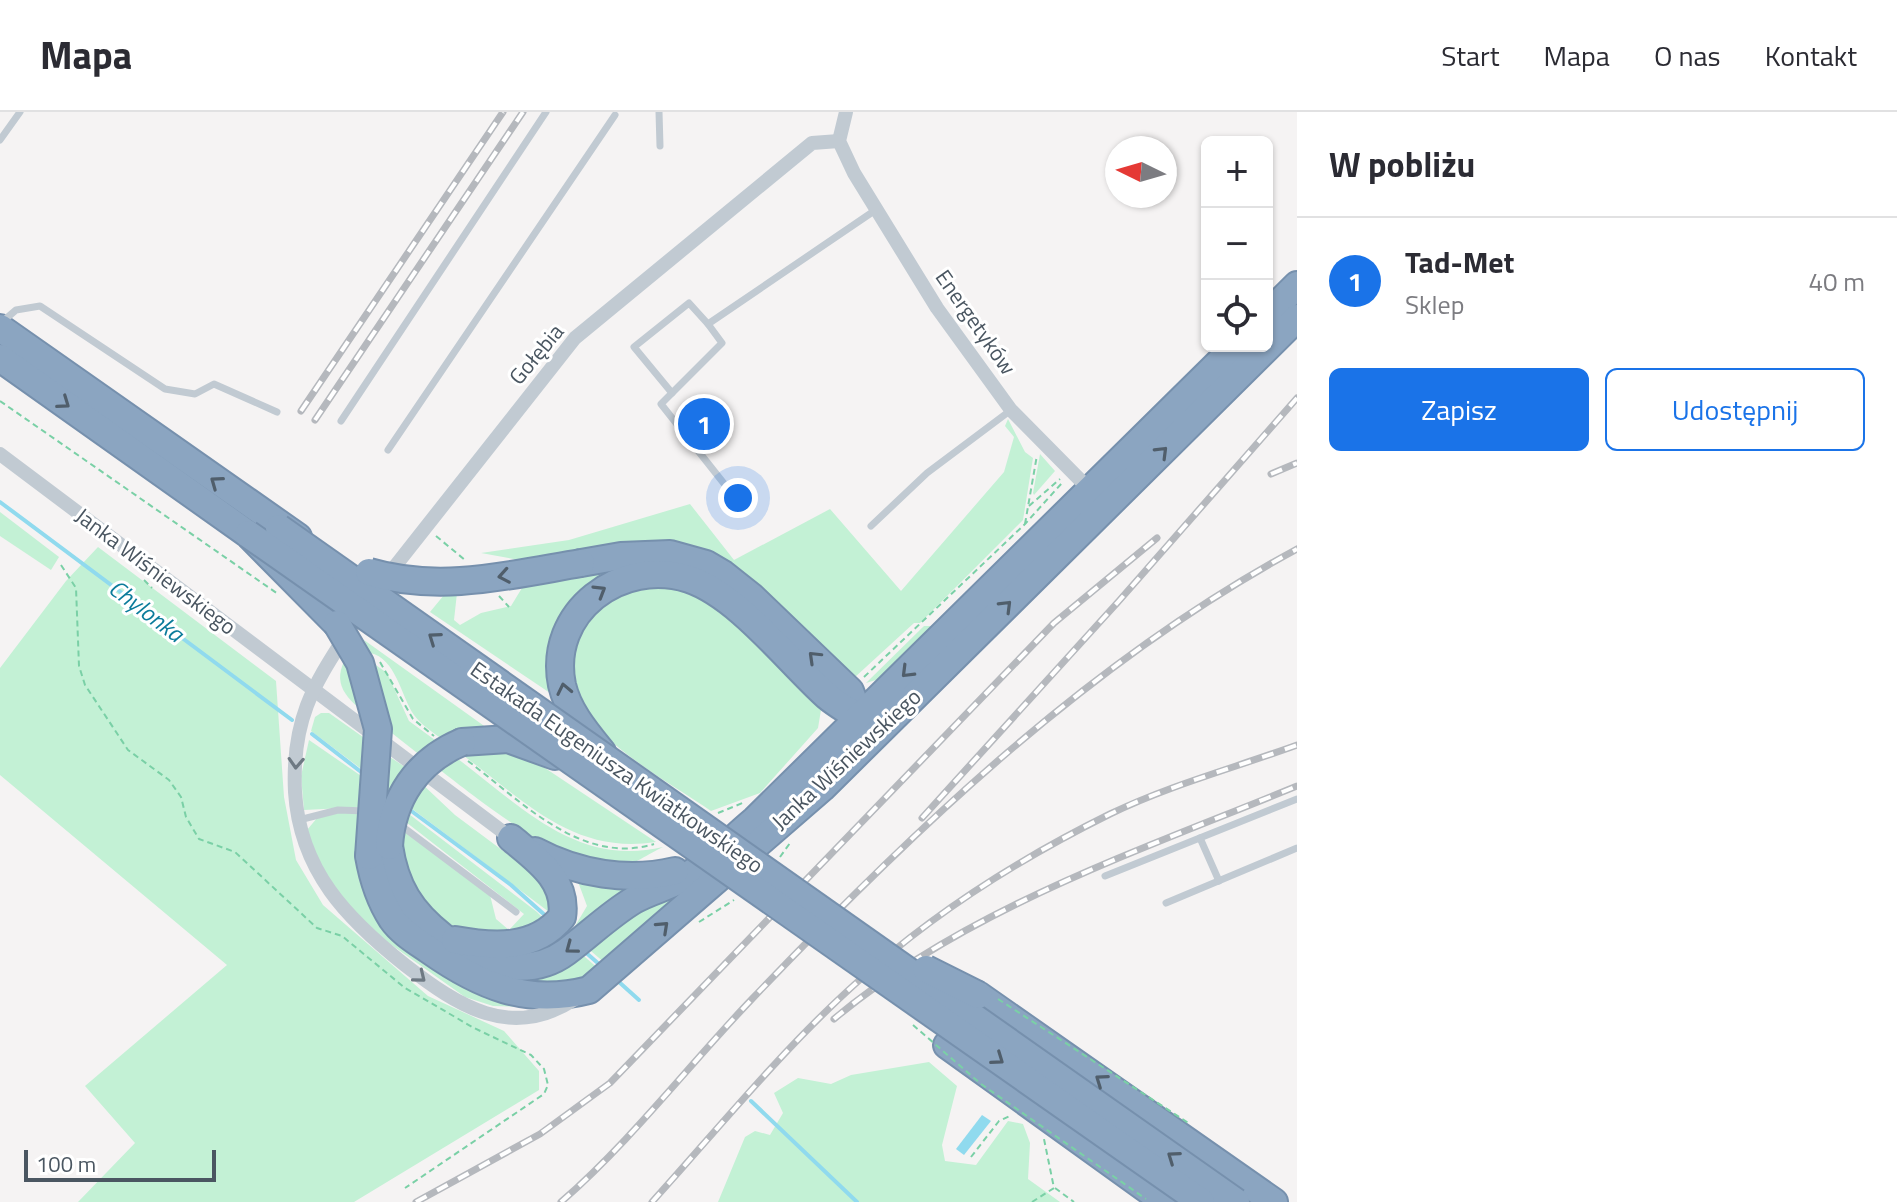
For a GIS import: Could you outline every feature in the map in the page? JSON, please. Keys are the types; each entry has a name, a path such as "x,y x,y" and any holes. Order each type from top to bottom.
{"highway":[{"path":"1273,309 1297,285"},
{"name":"Janka Wiśniewskiego","path":"597,985 627,960 869,726 1098,498 1297,318"},
{"name":"Estakada Eugeniusza Kwiatkowskiego","path":"0,327 612,764 1236,1202"},
{"name":"Janka Wiśniewskiego","path":"1098,498 1231,352"},
{"name":"Estakada Eugeniusza Kwiatkowskiego","path":"0,358 1201,1202"},
{"path":"279,528 350,565 420,582 479,580 621,556 670,554 706,564 752,597 850,691 869,726"},
{"path":"248,534 337,624 360,663 378,729 379,851 374,885 393,920 407,934 474,980 529,996 558,996 597,985"},
{"path":"612,764 568,704 560,655 566,634 589,598 632,576 652,573 691,580 729,603 825,694 869,726"},
{"name":"Janka Wiśniewskiego","path":"379,851 403,896 420,918 454,947 489,963 515,966 545,962 564,954 633,901 680,880 711,858 782,795 869,726"},
{"path":"379,851 407,786 429,760 462,742 508,739 581,766"},
{"path":"511,838 575,868 616,875 669,872 711,858"},
{"path":"443,938 472,943 519,943 545,934 562,917 562,894 555,879 511,838"},
{"path":"841,925 978,995 1189,1133 1274,1202"},
{"path":"866,966 963,1059 1158,1197"}],"street":[{"path":"839,141 846,112"},
{"name":"Energetyków","path":"839,141 937,308 1011,410 1098,498"},
{"name":"Gołębia","path":"313,688 367,602 575,338 812,143 839,141"},
{"name":"Janka Wiśniewskiego","path":"0,454 511,838"},
{"name":"Janka Wiśniewskiego","path":"313,688 305,706 297,752 299,820 316,869 351,920 452,1001 473,1011 518,1018 563,1007 597,985"}],"lane":[{"path":"0,140 20,112"},
{"path":"341,421 546,112"},
{"path":"659,112 660,146"},
{"path":"388,450 615,115"},
{"path":"708,324 877,209"},
{"path":"672,393 634,347 689,303 722,343 672,393 661,404 737,500"},
{"path":"0,327 16,310 40,306 165,389 195,394 214,384 277,412"},
{"path":"871,526 927,473 1011,410"},
{"path":"1105,876 1297,799"},
{"path":"299,820 338,810 383,811 516,912"},
{"path":"1200,838 1219,881"},
{"path":"1166,903 1297,848"}],"path":[{"path":"0,401 284,598"},
{"path":"1026,527 1038,451 1046,443"},
{"path":"860,681 1026,527 1065,479 1056,479 1027,507"},
{"path":"61,565 76,588 79,666 85,685 128,750 169,780 181,797 186,817 199,839 224,846 248,863 317,928 342,936 405,988 474,1028 531,1055 544,1069 548,1085 544,1094 405,1188"},
{"path":"375,659 385,665 413,719 440,741"},
{"path":"462,757 555,826 585,841 626,849 664,841"},
{"path":"720,822 710,815 751,800"},
{"path":"770,857 783,866"},
{"path":"994,996 1189,1133"},
{"path":"971,1157 999,1121 1014,1116 1044,1139 1054,1188 1074,1202"},
{"path":"1032,1202 1054,1188"}],"green space":[{"path":"1008,419 1025,452 1033,458 1023,520 920,623 914,623 854,678 729,566 525,561 481,553 569,540 690,504 734,560 830,509 901,591 1004,472 1014,437 1005,426"},
{"path":"1040,454 1055,471 1034,495 1033,493"},
{"path":"0,512 59,557 51,570 0,536"},
{"path":"98,547 276,681 284,797 296,860 323,905 428,996 504,1031 539,1071 539,1090 354,1202 78,1202 135,1143 85,1086 227,965 0,775 0,668 66,581"},
{"path":"622,565 594,583 553,695 430,612 444,595 457,593 454,620 460,625 481,613 511,606 525,583"},
{"path":"675,586 717,606 821,710 818,728 760,793 711,811 623,751 584,712 573,691 572,657 584,623 593,611 603,602 629,591"},
{"path":"924,626 934,626 879,679 866,683"},
{"path":"364,640 487,728 443,740 417,719 392,670 379,656 370,653"},
{"path":"347,656 369,716 343,690 340,675"},
{"path":"373,663 387,673 409,721 439,743 421,756 388,730"},
{"path":"329,713 370,742 368,774 311,731 315,717"},
{"path":"309,740 367,780 364,807 304,810 301,776"},
{"path":"490,745 533,760 656,842 626,844 599,840 550,820 460,753"},
{"path":"387,755 408,769 392,794 384,787"},
{"path":"454,756 526,811 576,840 603,848 632,851 663,847 618,867 573,858 522,830 436,767"},
{"path":"420,782 455,815 546,883 553,915 407,805"},
{"path":"405,811 547,922 542,927 469,937 439,921 405,875 400,826 490,895 496,919 509,930 524,914 402,819"},
{"path":"338,813 363,813 437,967 476,994 504,1004 533,1007 493,1006 465,997 357,917 320,867 307,830 317,818"},
{"path":"706,875 606,964 584,945 630,906"},
{"path":"577,879 632,886 571,933 587,906"},
{"path":"578,951 600,970 588,977 548,988 467,968 454,955"},
{"path":"929,1062 957,1086 942,1145 945,1161 976,1165 1008,1121 1023,1124 1030,1143 1028,1179 1060,1202 718,1202 745,1137 755,1131 770,1135 783,1113 774,1093 798,1078 831,1084 851,1075"}],"water":[{"path":"982,1115 991,1121 964,1155 956,1149"}],"waterway":[{"name":"Chylonka","path":"0,502 292,720"},
{"name":"Chylonka","path":"312,734 365,775"},
{"name":"Chylonka","path":"406,807 511,885 547,917"},
{"name":"Chylonka","path":"583,950 600,965"},
{"name":"Chylonka","path":"619,982 639,1000"},
{"name":"Chylonka","path":"751,1101 857,1202"}],"railway":[{"path":"301,411 503,112"},
{"path":"315,420 523,112"},
{"path":"922,818 1297,398"},
{"path":"1271,474 1297,463"},
{"path":"416,1202 540,1134 610,1083 1054,623 1157,538"},
{"path":"561,1202 611,1154 728,1024 813,936 876,873 1007,753 1147,643 1297,549"},
{"path":"652,1202 775,1063 827,1010 944,912 1042,850 1110,814 1179,785 1297,745"},
{"path":"834,1019 940,945 997,914 1116,859 1297,786"}],"place":[{"name":"Tad-Met","path":"704,424"}]}
